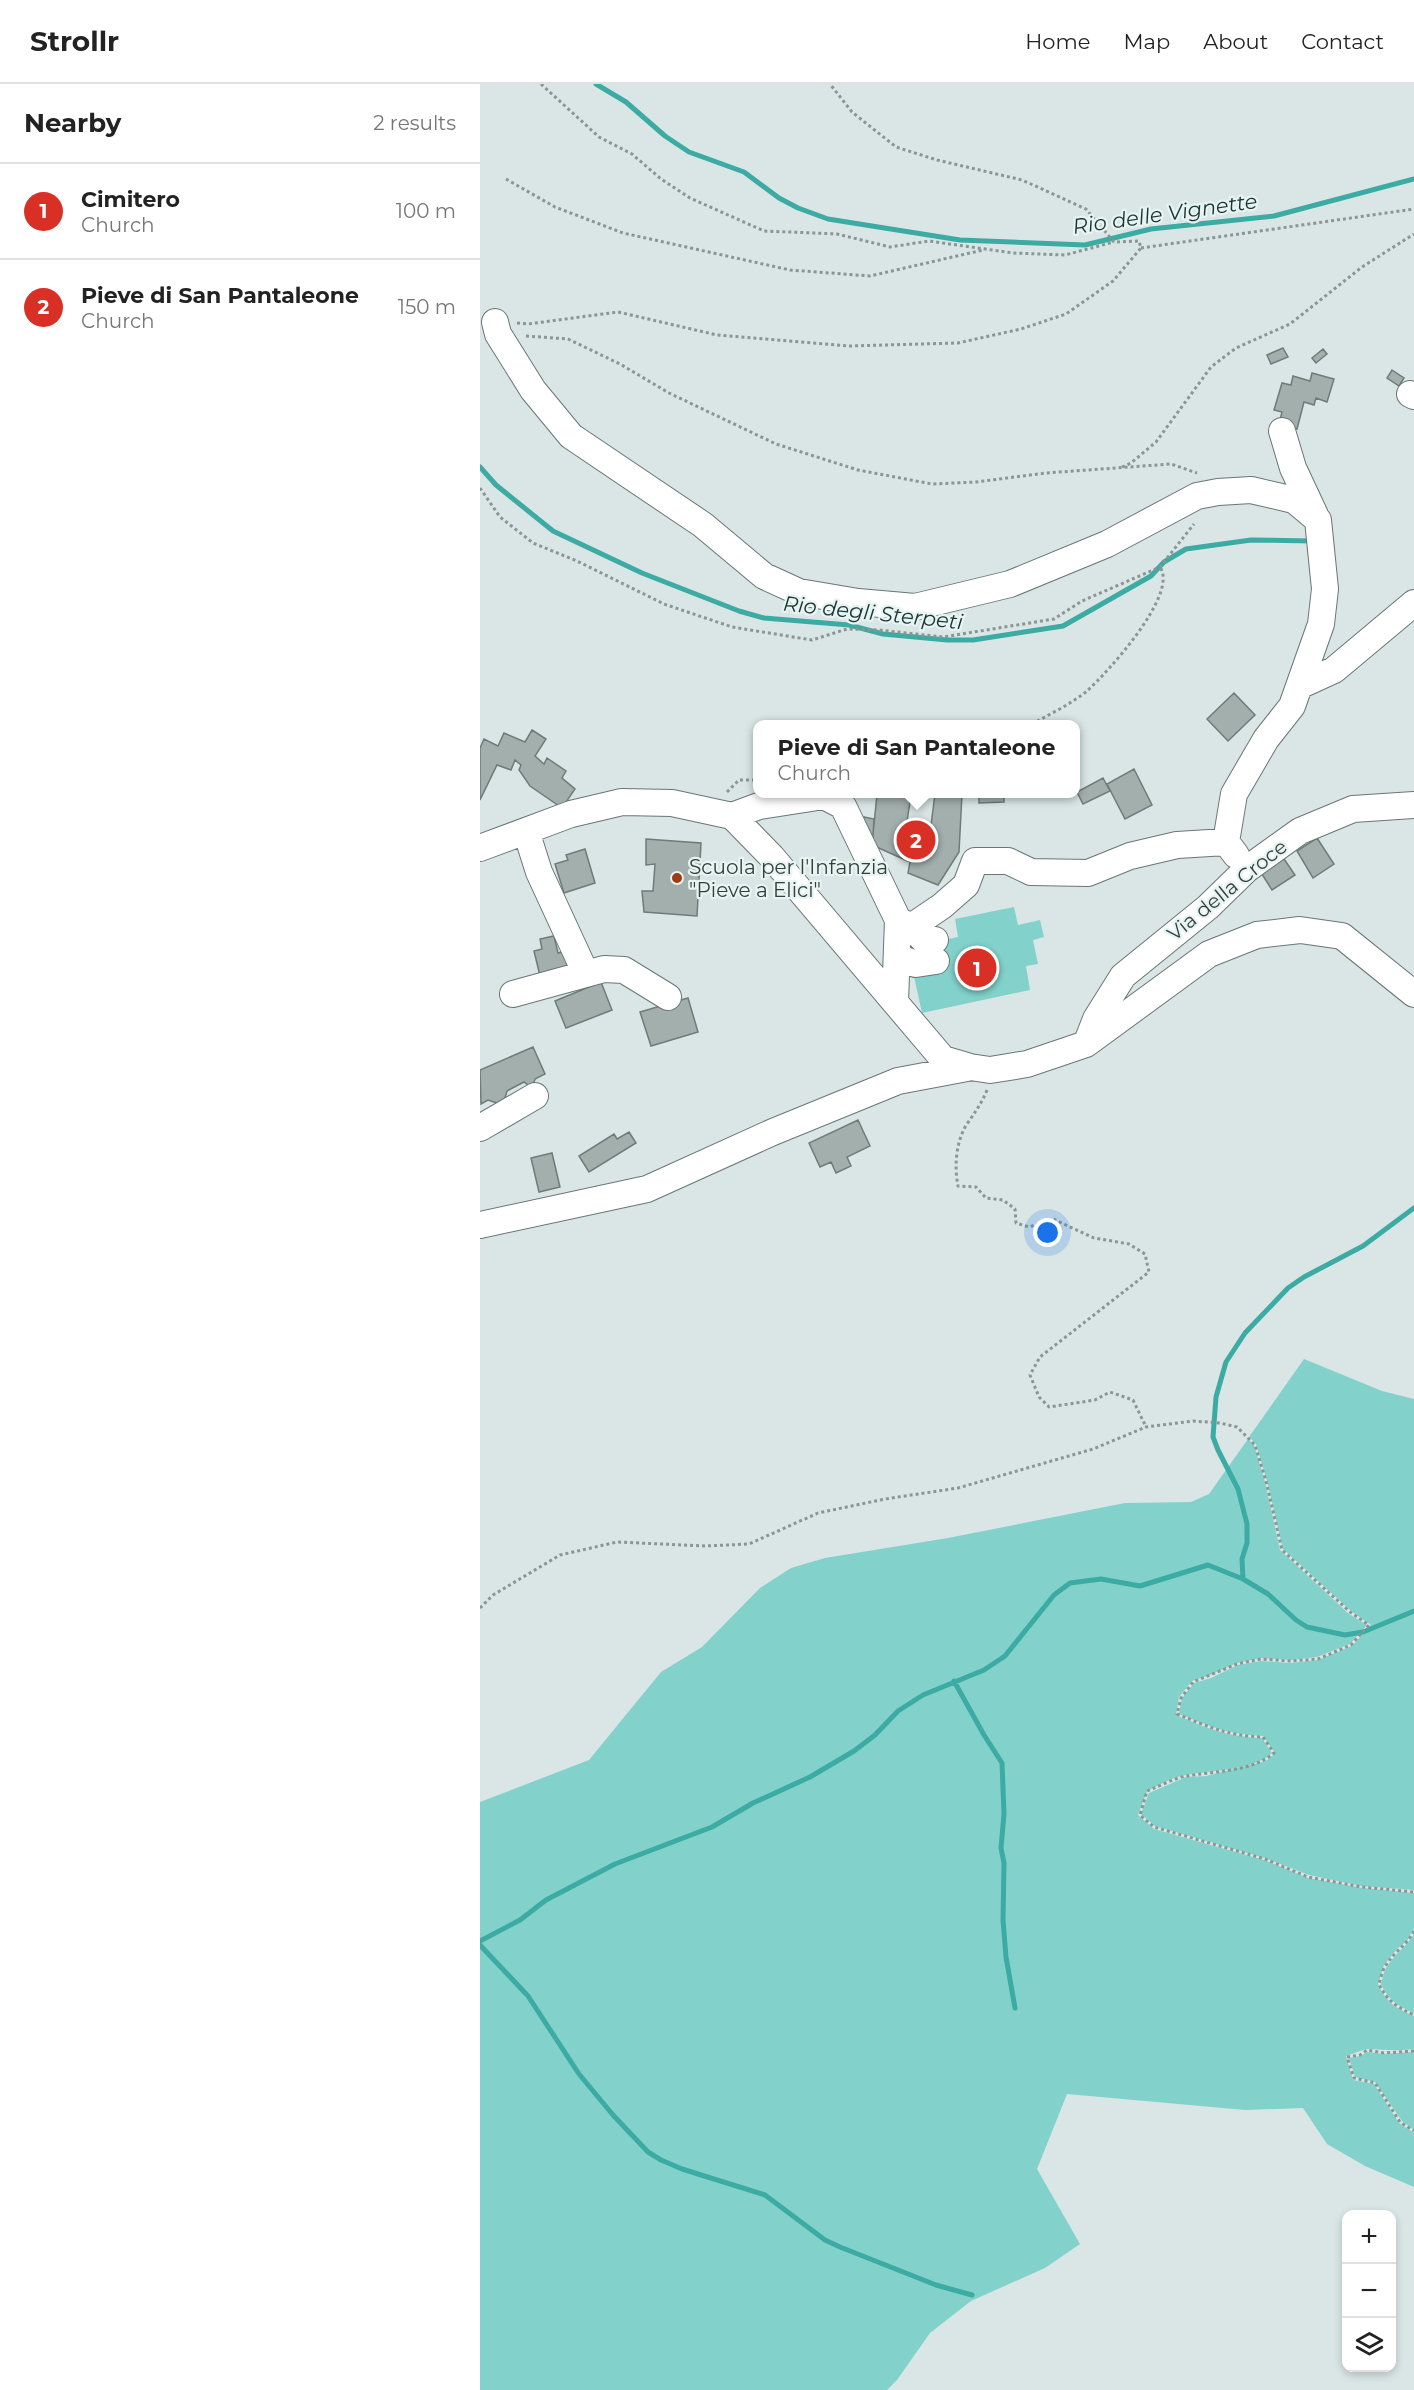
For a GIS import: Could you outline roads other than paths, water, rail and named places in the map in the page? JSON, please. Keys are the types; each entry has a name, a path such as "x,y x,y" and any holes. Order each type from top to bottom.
{"street":[{"path":"496,328 533,390 571,436 703,525 764,576 799,592 858,603 915,607 1010,584 1107,544 1197,496 1218,492 1251,490 1294,501 1318,520"},
{"path":"1247,869 1226,842 1234,794 1266,739 1292,706 1321,624 1325,589 1318,520 1293,468 1282,431"},
{"path":"1299,686 1334,670 1414,603"},
{"path":"480,848 571,814 622,802 672,803 732,816 759,806 811,798"},
{"path":"828,798 843,806 904,924 935,951 916,964 897,957"},
{"name":"Via della Croce","path":"1086,1044 1096,1020 1122,976 1208,907 1247,869 1300,831 1353,809 1414,805"},
{"path":"732,816 771,856 943,1059 970,1067 990,1070 1027,1064 1086,1044 1209,954 1257,935 1300,930 1342,936 1414,994"},
{"path":"526,831 539,872 586,974"},
{"path":"904,924 948,912 966,885 975,861 1008,861 1031,872 1088,873 1130,856 1177,845 1226,842"},
{"path":"895,1002 897,957 904,924"},
{"path":"513,994 604,969 624,970 668,997"},
{"path":"903,1097 929,1089 946,1079 960,1075 970,1067"},
{"path":"480,1226 647,1189 773,1132 898,1081 970,1067"},
{"path":"480,1128 535,1096"}],"waterway":[{"name":"Rio delle Vignette","path":"596,84 626,102 665,136 689,152 744,172 779,198 798,208 828,219 960,240 1085,245 1151,229 1274,216 1414,179"},
{"name":"Rio degli Sterpeti","path":"480,467 496,485 553,531 642,573 739,611 764,618 849,625 883,634 947,640 973,640 1063,626 1151,576 1164,562 1186,549 1251,540 1314,541"},
{"path":"1243,1579 1242,1559 1247,1543 1247,1524 1238,1489 1213,1437 1216,1397 1226,1362 1245,1333 1288,1288 1363,1246 1414,1208"},
{"path":"480,1941 520,1920 546,1900 615,1864 712,1827 753,1803 810,1777 854,1751 875,1735 898,1711 923,1695 984,1670 1005,1656 1054,1595 1070,1583 1101,1579 1140,1586 1208,1565 1243,1579 1268,1594 1307,1627 1345,1635 1363,1632 1414,1611"},
{"path":"954,1681 1002,1763 1003,1920 1006,1957 1015,2008"},
{"path":"480,1945 528,1996 579,2074 648,2152 682,2169 765,2195 825,2240 840,2247 936,2285 972,2295"}],"place":[{"name":"Pieve di San Pantaleone","path":"916,840"},
{"name":"Scuola per l'Infanzia \"Pieve a Elici\"","path":"677,878"},
{"name":"Cimitero","path":"977,968"}]}
